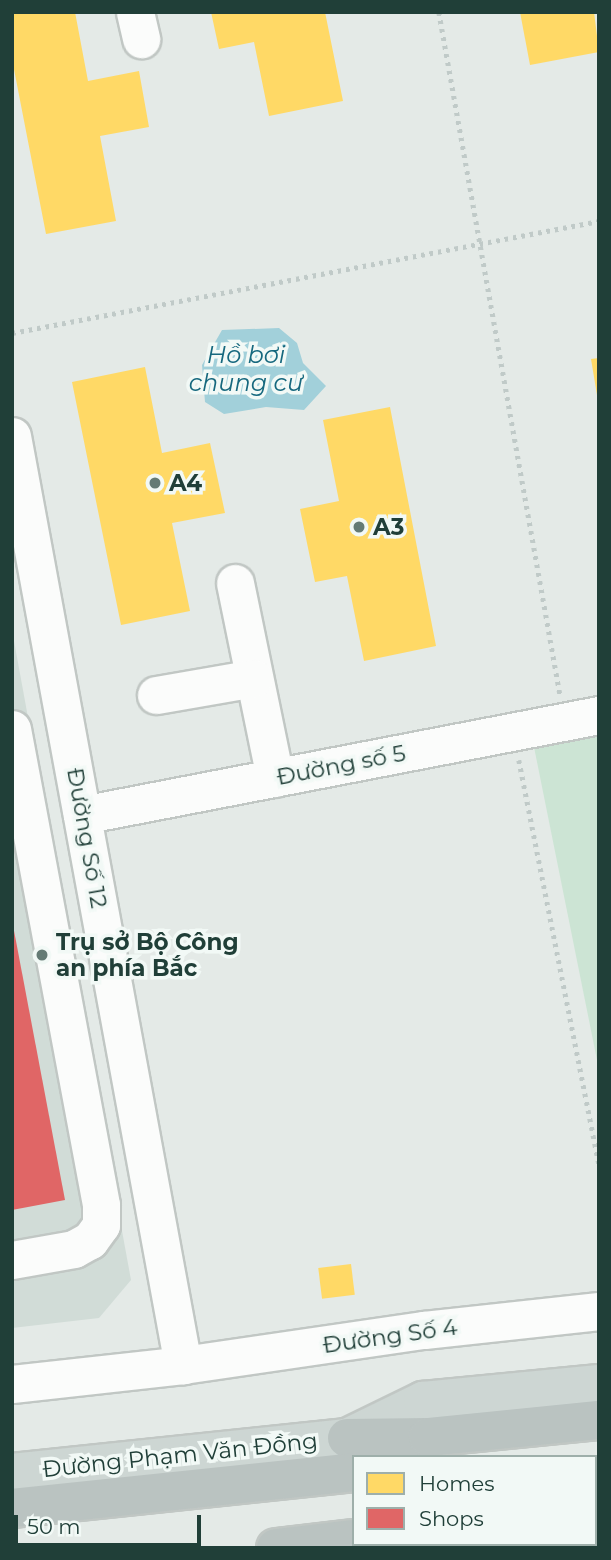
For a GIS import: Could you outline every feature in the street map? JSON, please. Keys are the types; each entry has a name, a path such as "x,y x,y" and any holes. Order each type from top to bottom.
{"highway":[{"path":"12,1508 350,1455 428,1437 599,1420"},
{"path":"514,1455 599,1446"},
{"path":"276,1548 352,1539"}],"main road":[{"name":"Đường Phạm Văn Đồng","path":"350,1455 423,1401 599,1384"},
{"name":"Đường Phạm Văn Đồng","path":"12,1473 350,1455 445,1454 599,1439"}],"street":[{"name":"Đường Số 12","path":"12,436 183,1365"},
{"path":"235,583 275,778"},
{"path":"156,695 254,678"},
{"name":"Đường số 5","path":"82,815 582,718"},
{"path":"12,729 101,1205 101,1225 90,1240 74,1249 12,1260"},
{"name":"Đường Số 4","path":"12,1384 183,1365 424,1330 599,1311"}],"path":[{"path":"439,12 480,244 582,718"},
{"path":"12,334 599,220"},
{"path":"513,732 599,1163"}],"shaded area":[{"name":"Trụ sở Bộ Công an phía Bắc","path":"12,630 131,1280 99,1318 12,1328"}],"green space":[{"path":"599,734 599,1070 534,747"}],"water":[{"name":"Hồ bơi chung cư","path":"279,328 297,343 303,363 326,386 304,410 266,407 224,414 205,402 202,365 222,330"}],"building: Homes":[{"path":"12,12 75,12 88,81 139,71 149,127 100,136 116,221 46,234 12,59"},
{"path":"211,12 325,12 343,101 269,116 254,42 219,49"},
{"path":"520,12 594,12 599,52 530,65"},
{"path":"599,358 599,395 597,395 591,359"},
{"name":"A4","path":"145,367 162,453 210,443 225,513 172,523 190,611 121,625 72,382"},
{"name":"A3","path":"390,407 436,646 364,661 347,576 315,582 300,509 339,501 323,420"},
{"path":"351,1264 355,1295 322,1299 318,1268"}],"building: Shops":[{"path":"12,920 65,1200 12,1210"}],"place":[{"name":"A4","path":"155,483"},
{"name":"A3","path":"359,527"},
{"name":"Trụ sở Bộ Công an phía Bắc","path":"42,955"}]}
